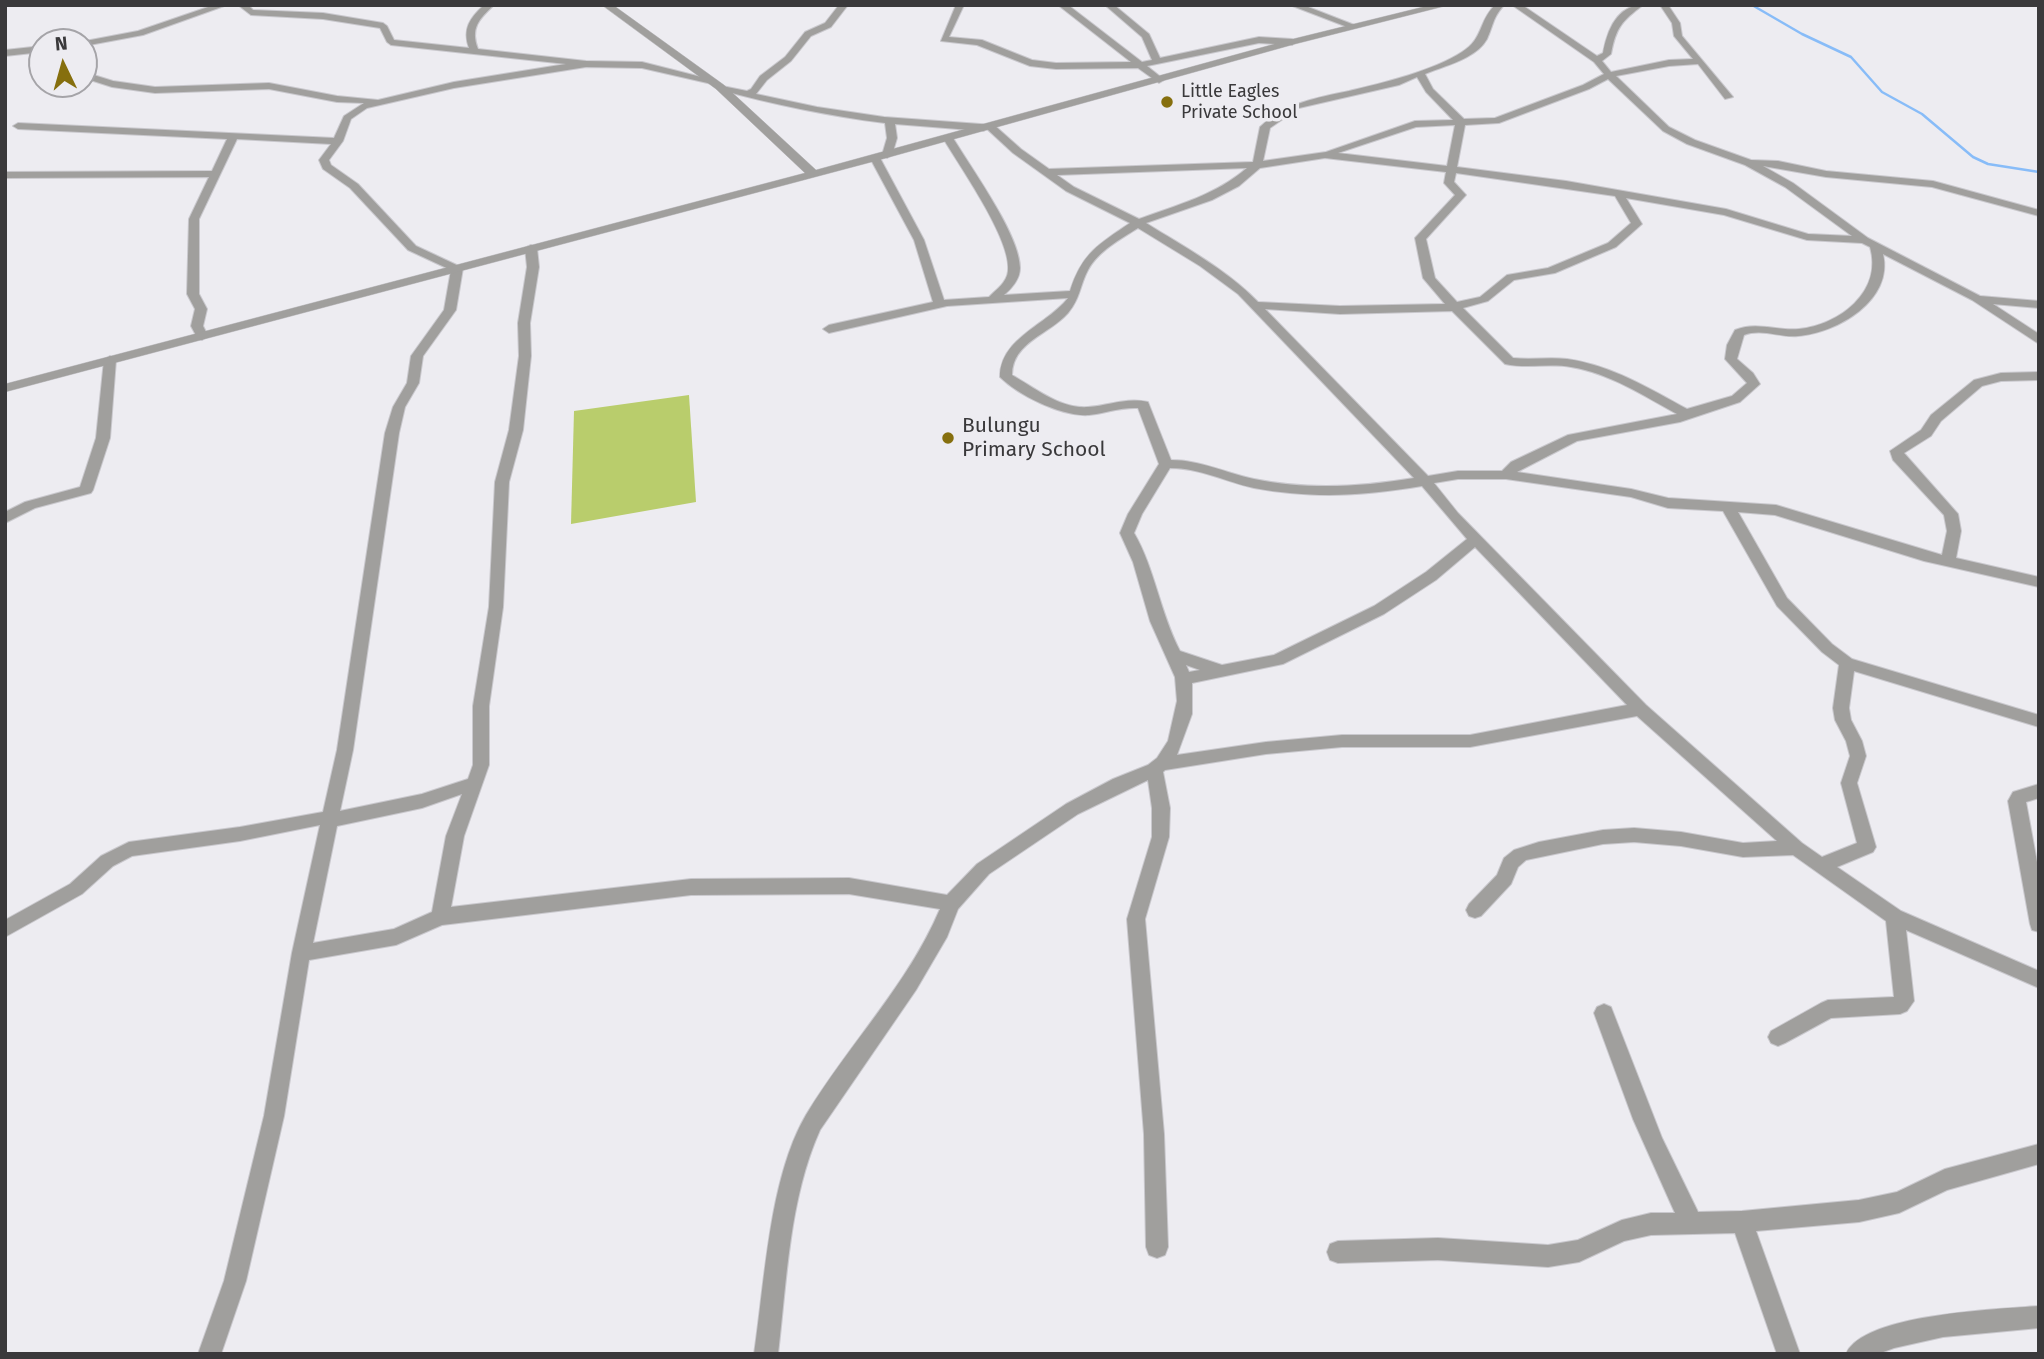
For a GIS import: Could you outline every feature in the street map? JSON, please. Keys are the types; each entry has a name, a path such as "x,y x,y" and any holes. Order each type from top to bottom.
{"street":[{"path":"98,40 140,33 223,5"},
{"path":"242,5 251,12 323,16 383,26 391,42 404,45 474,50 586,64 642,65 747,95 890,121 915,125 987,127 1090,201 1137,223 1204,264 1242,292 1426,482 1475,540 1640,709 1796,848 1895,917 2039,979"},
{"path":"474,50 468,37 469,28 476,17 490,5"},
{"path":"607,5 716,84 813,174"},
{"path":"747,95 755,91 763,78 788,59 808,34 831,22 844,5"},
{"path":"960,5 944,39 979,42 1030,63 1056,66 1140,65 1259,40 1292,42"},
{"path":"1062,5 1159,80"},
{"path":"1109,5 1146,36 1157,61"},
{"path":"1294,5 1353,26"},
{"path":"5,388 948,138 1292,42 1444,5"},
{"path":"1166,464 1143,405 1079,411 1049,403 1040,394 1006,377 1006,367 1023,340 1053,321 1067,308 1075,294 1083,268 1105,245 1137,223 1223,191 1256,165 1263,131 1271,121 1307,102 1373,89 1420,74 1464,55 1479,43 1490,15 1500,5"},
{"path":"1516,5 1597,60 1609,75 1666,129 1691,142 1749,163 1789,185 1870,243 1976,298 2039,340"},
{"path":"1597,60 1607,54 1611,32 1627,12 1639,5"},
{"path":"1664,5 1676,23 1678,36 1728,97"},
{"path":"5,53 28,51"},
{"path":"1047,172 1256,165 1325,155 1408,125 1496,121 1586,87 1609,75 1669,63 1700,61"},
{"path":"457,268 428,258 412,248 354,186 327,167 324,160 338,141 347,118 363,106 376,101 454,85 586,64"},
{"path":"1420,74 1429,90 1461,122"},
{"path":"98,80 155,90 269,86 337,99 376,101"},
{"path":"881,156 892,138 890,121"},
{"path":"1461,122 1449,183 1461,195 1420,238 1429,278 1452,307 1509,360 1586,366 1616,376 1686,414"},
{"path":"18,126 338,141"},
{"path":"202,336 197,326 201,309 193,295 194,219 233,137"},
{"path":"948,138 1008,240 1014,259 1015,274 1012,281 992,300"},
{"path":"1325,155 1453,168 1619,194 1726,212 1807,237 1870,243"},
{"path":"881,156 919,240 940,305"},
{"path":"1749,163 1778,164 1826,174 1933,184 2039,213"},
{"path":"5,175 216,174"},
{"path":"1254,305 1340,310 1452,307 1484,299 1511,277 1550,271 1612,245 1626,236 1637,225 1619,194"},
{"path":"1506,475 1516,465 1568,440 1680,418 1737,399 1754,384 1731,360 1729,352 1739,333 1749,328 1797,333 1835,322 1871,293 1879,276 1880,260 1870,243"},
{"path":"440,917 455,836 482,758 481,706 496,607 502,482 516,430 525,356 524,323 533,268 531,248"},
{"path":"209,1354 235,1281 274,1116 301,953 345,750 392,433 399,407 413,383 417,356 447,317 457,268"},
{"path":"829,329 940,305 1075,294"},
{"path":"1976,298 2039,304"},
{"path":"5,518 30,505 86,490 101,450 106,416 105,378 110,360"},
{"path":"1948,562 1954,531 1951,514 1898,457 1897,451 1926,433 1936,418 1979,383 2001,377 2039,376"},
{"path":"1166,464 1188,464 1253,483 1319,492 1426,482 1458,475 1506,475 1631,493 1668,503 1790,512 1948,562 2039,582"},
{"path":"1157,1247 1154,1134 1145,1014 1135,931 1139,898 1160,845 1159,767 1179,733 1185,696 1183,679 1156,615 1137,547 1127,533 1135,514 1166,464"},
{"path":"1728,507 1782,602 1827,648 1847,663 2002,708 2039,722"},
{"path":"1183,679 1278,660 1379,610 1431,576 1475,540"},
{"path":"1172,654 1218,670"},
{"path":"1821,866 1867,846 1849,783 1858,756 1843,720 1847,663"},
{"path":"769,1350 788,1190 799,1153 813,1123 916,972 940,931 951,904 966,884 983,869 1095,796 1159,767 1266,748 1342,741 1470,741 1640,709"},
{"path":"5,929 76,889 107,861 129,849 240,834 317,818 330,820 422,801 475,783"},
{"path":"2039,791 2018,797 2017,806 2039,924"},
{"path":"1475,910 1505,879 1510,863 1520,855 1539,849 1603,837 1634,835 1681,839 1743,850 1796,848"},
{"path":"301,953 396,937 440,917 691,887 849,886 951,904"},
{"path":"1778,1037 1828,1009 1900,1005 1904,1001 1895,917"},
{"path":"1604,1013 1645,1129 1692,1222"},
{"path":"1338,1252 1438,1250 1548,1256 1579,1251 1632,1228 1651,1224 1742,1222 1859,1211 1899,1202 1945,1180 2039,1154"},
{"path":"1742,1222 1789,1354"},
{"path":"1857,1354 1869,1344 1914,1331 2039,1317"}],"green space":[{"path":"689,395 696,502 571,524 574,411"}],"waterway":[{"path":"1752,5 1802,34 1851,57 1882,92 1922,114 1973,157 1988,164 2039,172"}],"place":[{"name":"Little Eagles Private School","path":"1167,102"},
{"name":"Bulungu Primary School","path":"948,438"}]}
